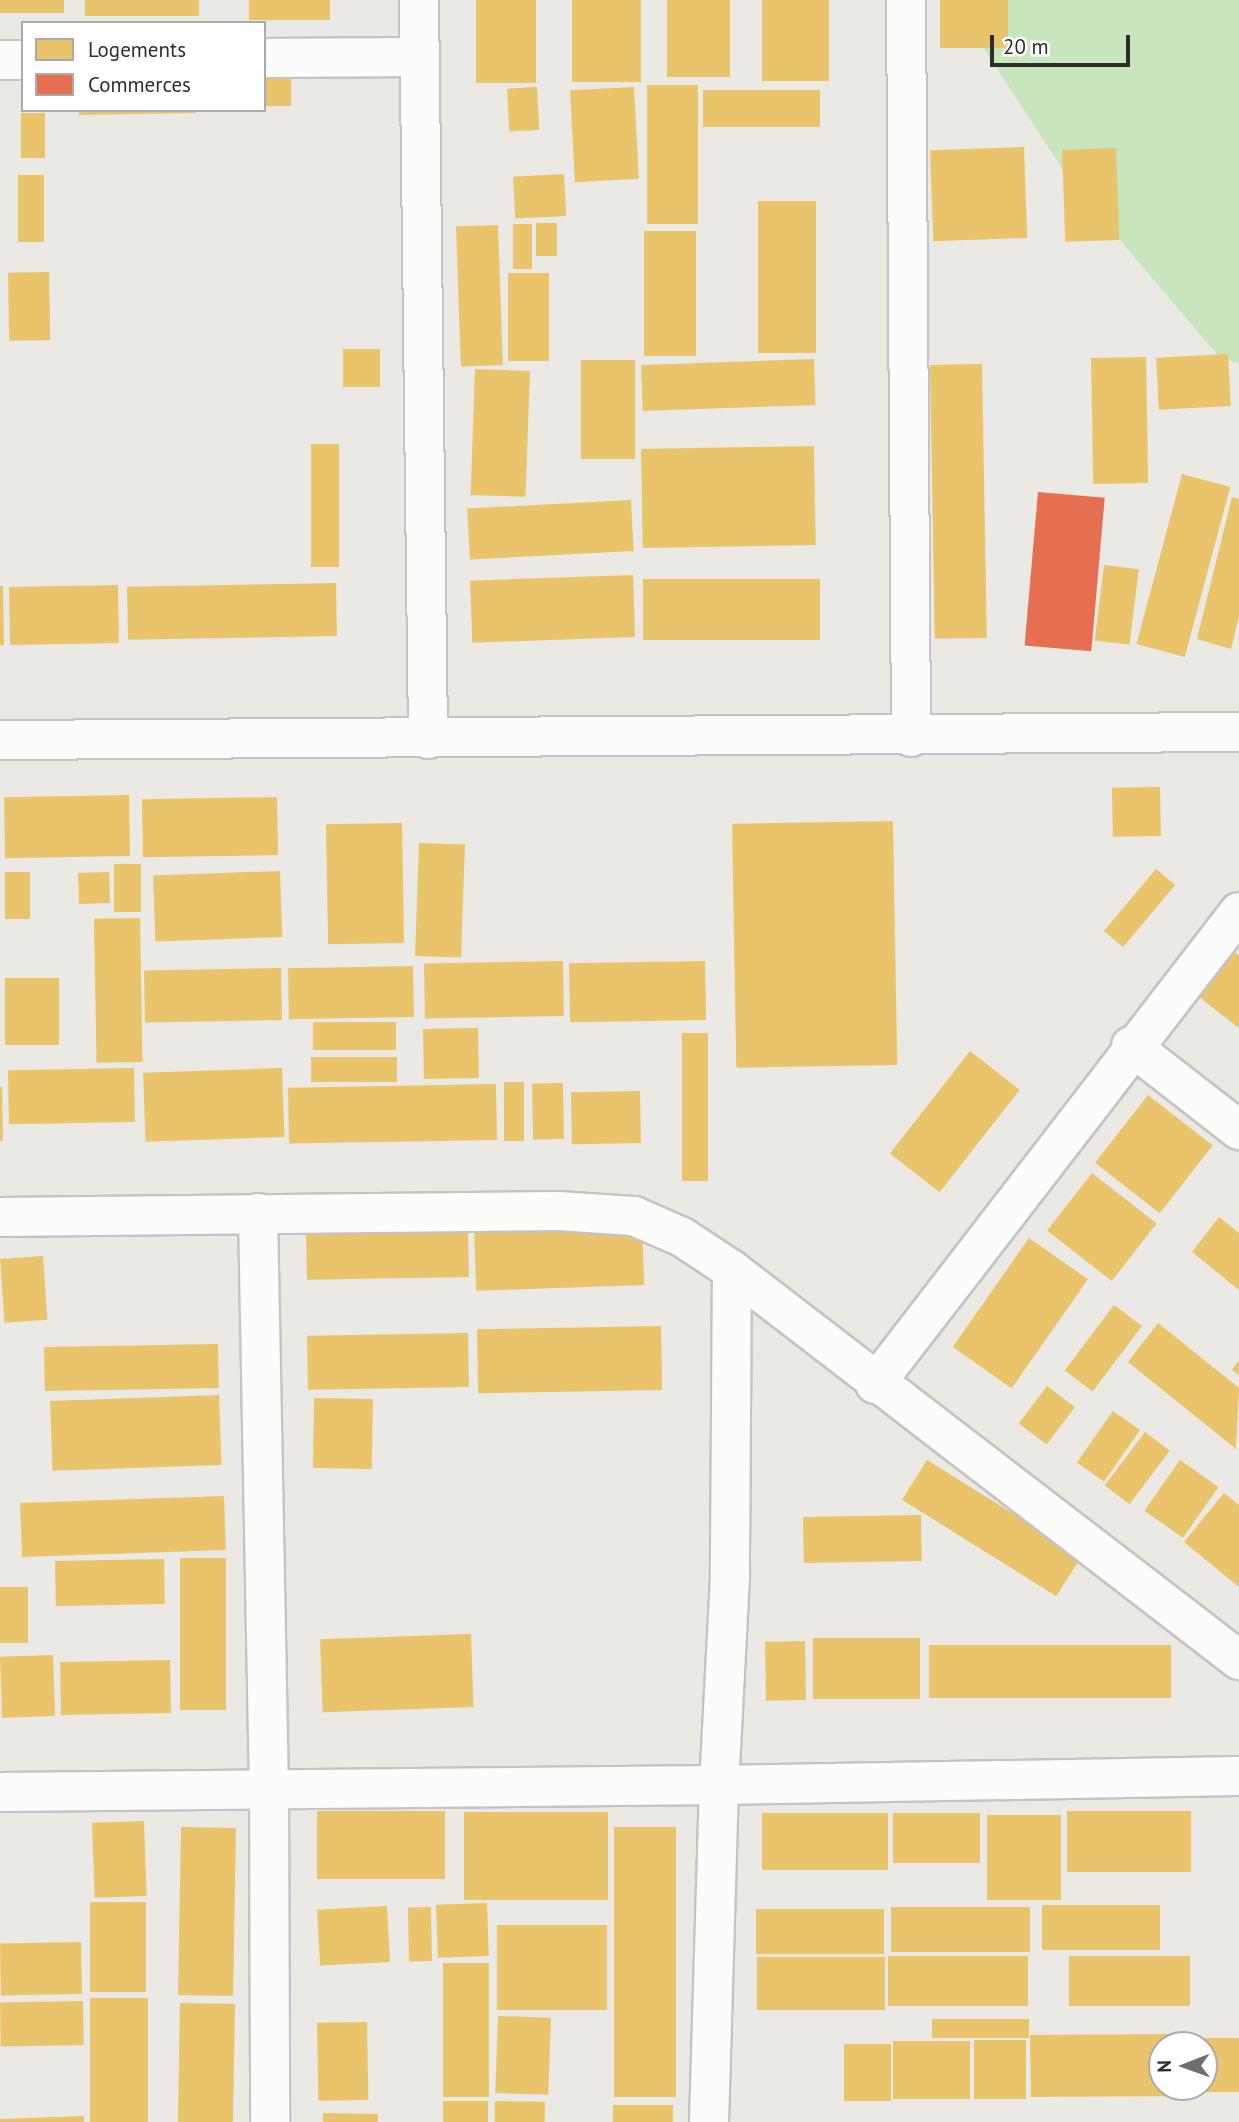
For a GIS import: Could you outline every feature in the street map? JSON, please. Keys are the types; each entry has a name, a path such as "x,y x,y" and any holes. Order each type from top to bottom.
{"street":[{"path":"419,0 428,738"},
{"path":"906,0 911,737"},
{"path":"266,58 420,57"},
{"path":"0,60 21,60"},
{"path":"0,740 911,737 1239,732"},
{"path":"875,1384 1131,1046 1239,912"},
{"path":"1131,1046 1239,1130"},
{"path":"0,1217 558,1211 634,1216 682,1237 732,1270 875,1384 1239,1660"},
{"path":"258,1213 269,1788 270,2122"},
{"path":"709,2122 719,1784 730,1577 732,1270"},
{"path":"0,1792 1239,1776"}],"green space":[{"path":"952,0 1239,0 1239,363 1221,359 1073,185"}],"building: Logements":[{"path":"0,0 64,0 64,13 0,13"},
{"path":"85,0 199,0 199,16 85,16"},
{"path":"249,0 330,0 330,20 249,20"},
{"path":"476,0 536,0 536,83 476,83"},
{"path":"572,0 641,0 641,82 572,82"},
{"path":"667,0 730,0 730,77 667,77"},
{"path":"762,0 829,0 829,81 762,81"},
{"path":"940,0 1008,0 1008,48 940,48"},
{"path":"266,71 291,71 291,106 266,106"},
{"path":"647,85 698,85 698,224 647,224"},
{"path":"537,87 539,130 509,132 507,89"},
{"path":"634,87 639,179 575,182 570,90"},
{"path":"703,90 820,90 820,127 703,127"},
{"path":"79,112 196,112 196,113 79,115"},
{"path":"21,113 45,113 45,158 21,158"},
{"path":"1024,147 1027,238 933,241 930,150"},
{"path":"1116,148 1119,240 1065,242 1062,150"},
{"path":"564,174 566,216 515,219 513,177"},
{"path":"18,175 44,175 44,242 18,242"},
{"path":"758,201 816,201 816,353 758,353"},
{"path":"536,223 557,223 557,256 536,256"},
{"path":"513,224 532,224 532,269 513,269"},
{"path":"498,225 503,365 461,366 456,226"},
{"path":"644,231 696,231 696,356 644,356"},
{"path":"49,272 50,340 9,341 8,273"},
{"path":"508,273 549,273 549,361 508,361"},
{"path":"343,349 380,349 380,387 343,387"},
{"path":"1228,354 1231,406 1159,410 1156,358"},
{"path":"1146,357 1148,483 1093,484 1091,358"},
{"path":"814,359 816,405 643,411 641,365"},
{"path":"581,360 635,360 635,459 581,459"},
{"path":"982,364 987,638 935,639 930,365"},
{"path":"475,369 530,371 526,497 471,495"},
{"path":"311,444 339,444 339,567 311,567"},
{"path":"814,446 816,545 643,548 641,449"},
{"path":"1182,474 1230,487 1185,657 1136,644"},
{"path":"1232,497 1239,499 1239,617 1231,649 1197,639"},
{"path":"631,500 634,551 470,560 467,509"},
{"path":"1104,565 1139,569 1129,645 1095,640"},
{"path":"633,575 635,637 472,643 470,581"},
{"path":"643,579 820,579 820,640 643,640"},
{"path":"336,583 337,636 128,640 127,587"},
{"path":"118,585 119,643 10,645 9,587"},
{"path":"0,586 3,586 4,645 0,645"},
{"path":"1160,787 1161,836 1113,837 1112,788"},
{"path":"129,795 130,856 5,858 4,797"},
{"path":"277,797 278,855 143,857 142,799"},
{"path":"893,821 897,1065 736,1068 732,824"},
{"path":"402,823 404,943 328,944 326,824"},
{"path":"419,843 465,845 461,958 415,956"},
{"path":"114,864 141,864 141,912 114,912"},
{"path":"1156,869 1175,885 1123,947 1104,931"},
{"path":"280,871 282,937 155,941 153,875"},
{"path":"5,872 30,872 30,919 5,919"},
{"path":"109,872 110,903 79,904 78,873"},
{"path":"140,918 143,1062 97,1063 94,919"},
{"path":"1228,947 1239,955 1239,1028 1194,993"},
{"path":"563,961 564,1016 425,1018 424,963"},
{"path":"705,961 706,1020 570,1022 569,963"},
{"path":"413,966 414,1017 289,1019 288,968"},
{"path":"281,968 282,1020 145,1022 144,970"},
{"path":"5,978 59,978 59,1045 5,1045"},
{"path":"313,1022 396,1022 396,1050 313,1050"},
{"path":"478,1028 479,1078 424,1079 423,1029"},
{"path":"682,1033 708,1033 708,1181 682,1181"},
{"path":"970,1051 1020,1090 940,1192 890,1153"},
{"path":"311,1057 397,1057 397,1082 311,1082"},
{"path":"134,1068 135,1122 9,1124 8,1070"},
{"path":"282,1068 284,1137 145,1142 143,1073"},
{"path":"504,1082 524,1082 524,1141 504,1141"},
{"path":"563,1083 564,1139 533,1140 532,1084"},
{"path":"496,1084 497,1140 289,1144 288,1088"},
{"path":"2,1087 3,1141 0,1141"},
{"path":"640,1091 641,1143 572,1144 571,1092"},
{"path":"1148,1095 1213,1145 1160,1213 1095,1163"},
{"path":"1092,1173 1157,1223 1112,1281 1047,1231"},
{"path":"1219,1217 1239,1233 1239,1290 1192,1252"},
{"path":"642,1222 644,1285 476,1291 474,1228"},
{"path":"468,1226 469,1277 307,1280 306,1229"},
{"path":"1029,1238 1088,1279 1012,1388 953,1347"},
{"path":"43,1256 47,1320 5,1323 0,1259"},
{"path":"1114,1305 1142,1326 1093,1392 1065,1370"},
{"path":"1158,1323 1239,1388 1236,1449 1128,1362"},
{"path":"661,1326 662,1390 478,1393 477,1329"},
{"path":"468,1333 469,1387 308,1390 307,1336"},
{"path":"218,1344 219,1388 45,1391 44,1347"},
{"path":"1239,1360 1239,1375 1232,1370"},
{"path":"1047,1386 1075,1407 1047,1445 1019,1424"},
{"path":"219,1395 221,1465 53,1471 50,1401"},
{"path":"314,1398 373,1399 372,1469 313,1468"},
{"path":"1113,1411 1140,1430 1104,1482 1077,1463"},
{"path":"1145,1432 1170,1451 1129,1504 1105,1486"},
{"path":"927,1460 1081,1556 1056,1596 902,1500"},
{"path":"1180,1460 1219,1487 1183,1538 1144,1511"},
{"path":"1224,1493 1239,1505 1239,1587 1184,1542"},
{"path":"224,1496 226,1550 22,1557 20,1503"},
{"path":"921,1515 922,1561 804,1563 803,1517"},
{"path":"180,1558 226,1558 226,1710 180,1710"},
{"path":"164,1559 165,1604 56,1606 55,1561"},
{"path":"0,1587 28,1587 28,1643 0,1643"},
{"path":"471,1634 474,1707 323,1712 320,1639"},
{"path":"813,1638 920,1638 920,1699 813,1699"},
{"path":"805,1641 806,1700 766,1701 765,1642"},
{"path":"929,1645 1171,1645 1171,1698 929,1698"},
{"path":"53,1655 55,1716 2,1718 0,1657"},
{"path":"170,1660 171,1713 61,1715 60,1662"},
{"path":"317,1811 445,1811 445,1879 317,1879"},
{"path":"1067,1811 1191,1811 1191,1872 1067,1872"},
{"path":"464,1812 608,1812 608,1900 464,1900"},
{"path":"762,1813 888,1813 888,1870 762,1870"},
{"path":"893,1813 980,1813 980,1863 893,1863"},
{"path":"987,1815 1061,1815 1061,1900 987,1900"},
{"path":"144,1821 147,1896 95,1898 92,1823"},
{"path":"181,1827 236,1828 233,1996 178,1995"},
{"path":"614,1827 676,1827 676,2097 614,2097"},
{"path":"90,1902 146,1902 146,1992 90,1992"},
{"path":"487,1903 489,1956 438,1958 436,1905"},
{"path":"1042,1905 1160,1905 1160,1950 1042,1950"},
{"path":"387,1906 390,1962 320,1966 317,1910"},
{"path":"408,1907 431,1907 432,1961 409,1961"},
{"path":"891,1907 1030,1907 1030,1952 891,1952"},
{"path":"756,1909 884,1909 884,1954 756,1954"},
{"path":"497,1925 607,1925 607,2010 497,2010"},
{"path":"81,1942 82,1994 1,1995 0,1943"},
{"path":"888,1956 1028,1956 1028,2006 888,2006"},
{"path":"1069,1956 1190,1956 1190,2006 1069,2006"},
{"path":"757,1957 885,1957 885,2010 757,2010"},
{"path":"443,1963 489,1963 489,2097 443,2097"},
{"path":"90,1998 148,1998 148,2122 90,2122"},
{"path":"83,2001 84,2045 1,2046 0,2002"},
{"path":"180,2003 235,2004 233,2122 178,2122"},
{"path":"498,2016 551,2018 548,2095 495,2093"},
{"path":"932,2019 1029,2019 1029,2038 932,2038"},
{"path":"367,2022 368,2100 318,2101 317,2023"},
{"path":"1148,2034 1148,2096 1031,2097 1030,2035"},
{"path":"1218,2038 1239,2038 1239,2092 1218,2092"},
{"path":"974,2040 1026,2040 1026,2099 974,2099"},
{"path":"893,2041 970,2041 970,2099 893,2099"},
{"path":"844,2044 891,2044 891,2101 844,2101"},
{"path":"443,2101 488,2101 488,2122 443,2122"},
{"path":"495,2101 545,2102 545,2122 495,2122"},
{"path":"613,2105 673,2105 673,2122 613,2122"},
{"path":"323,2113 378,2114 378,2122 323,2122"},
{"path":"84,2116 84,2122 0,2122 0,2119"}],"building: Commerces":[{"path":"1038,492 1105,498 1091,651 1025,645"}]}
